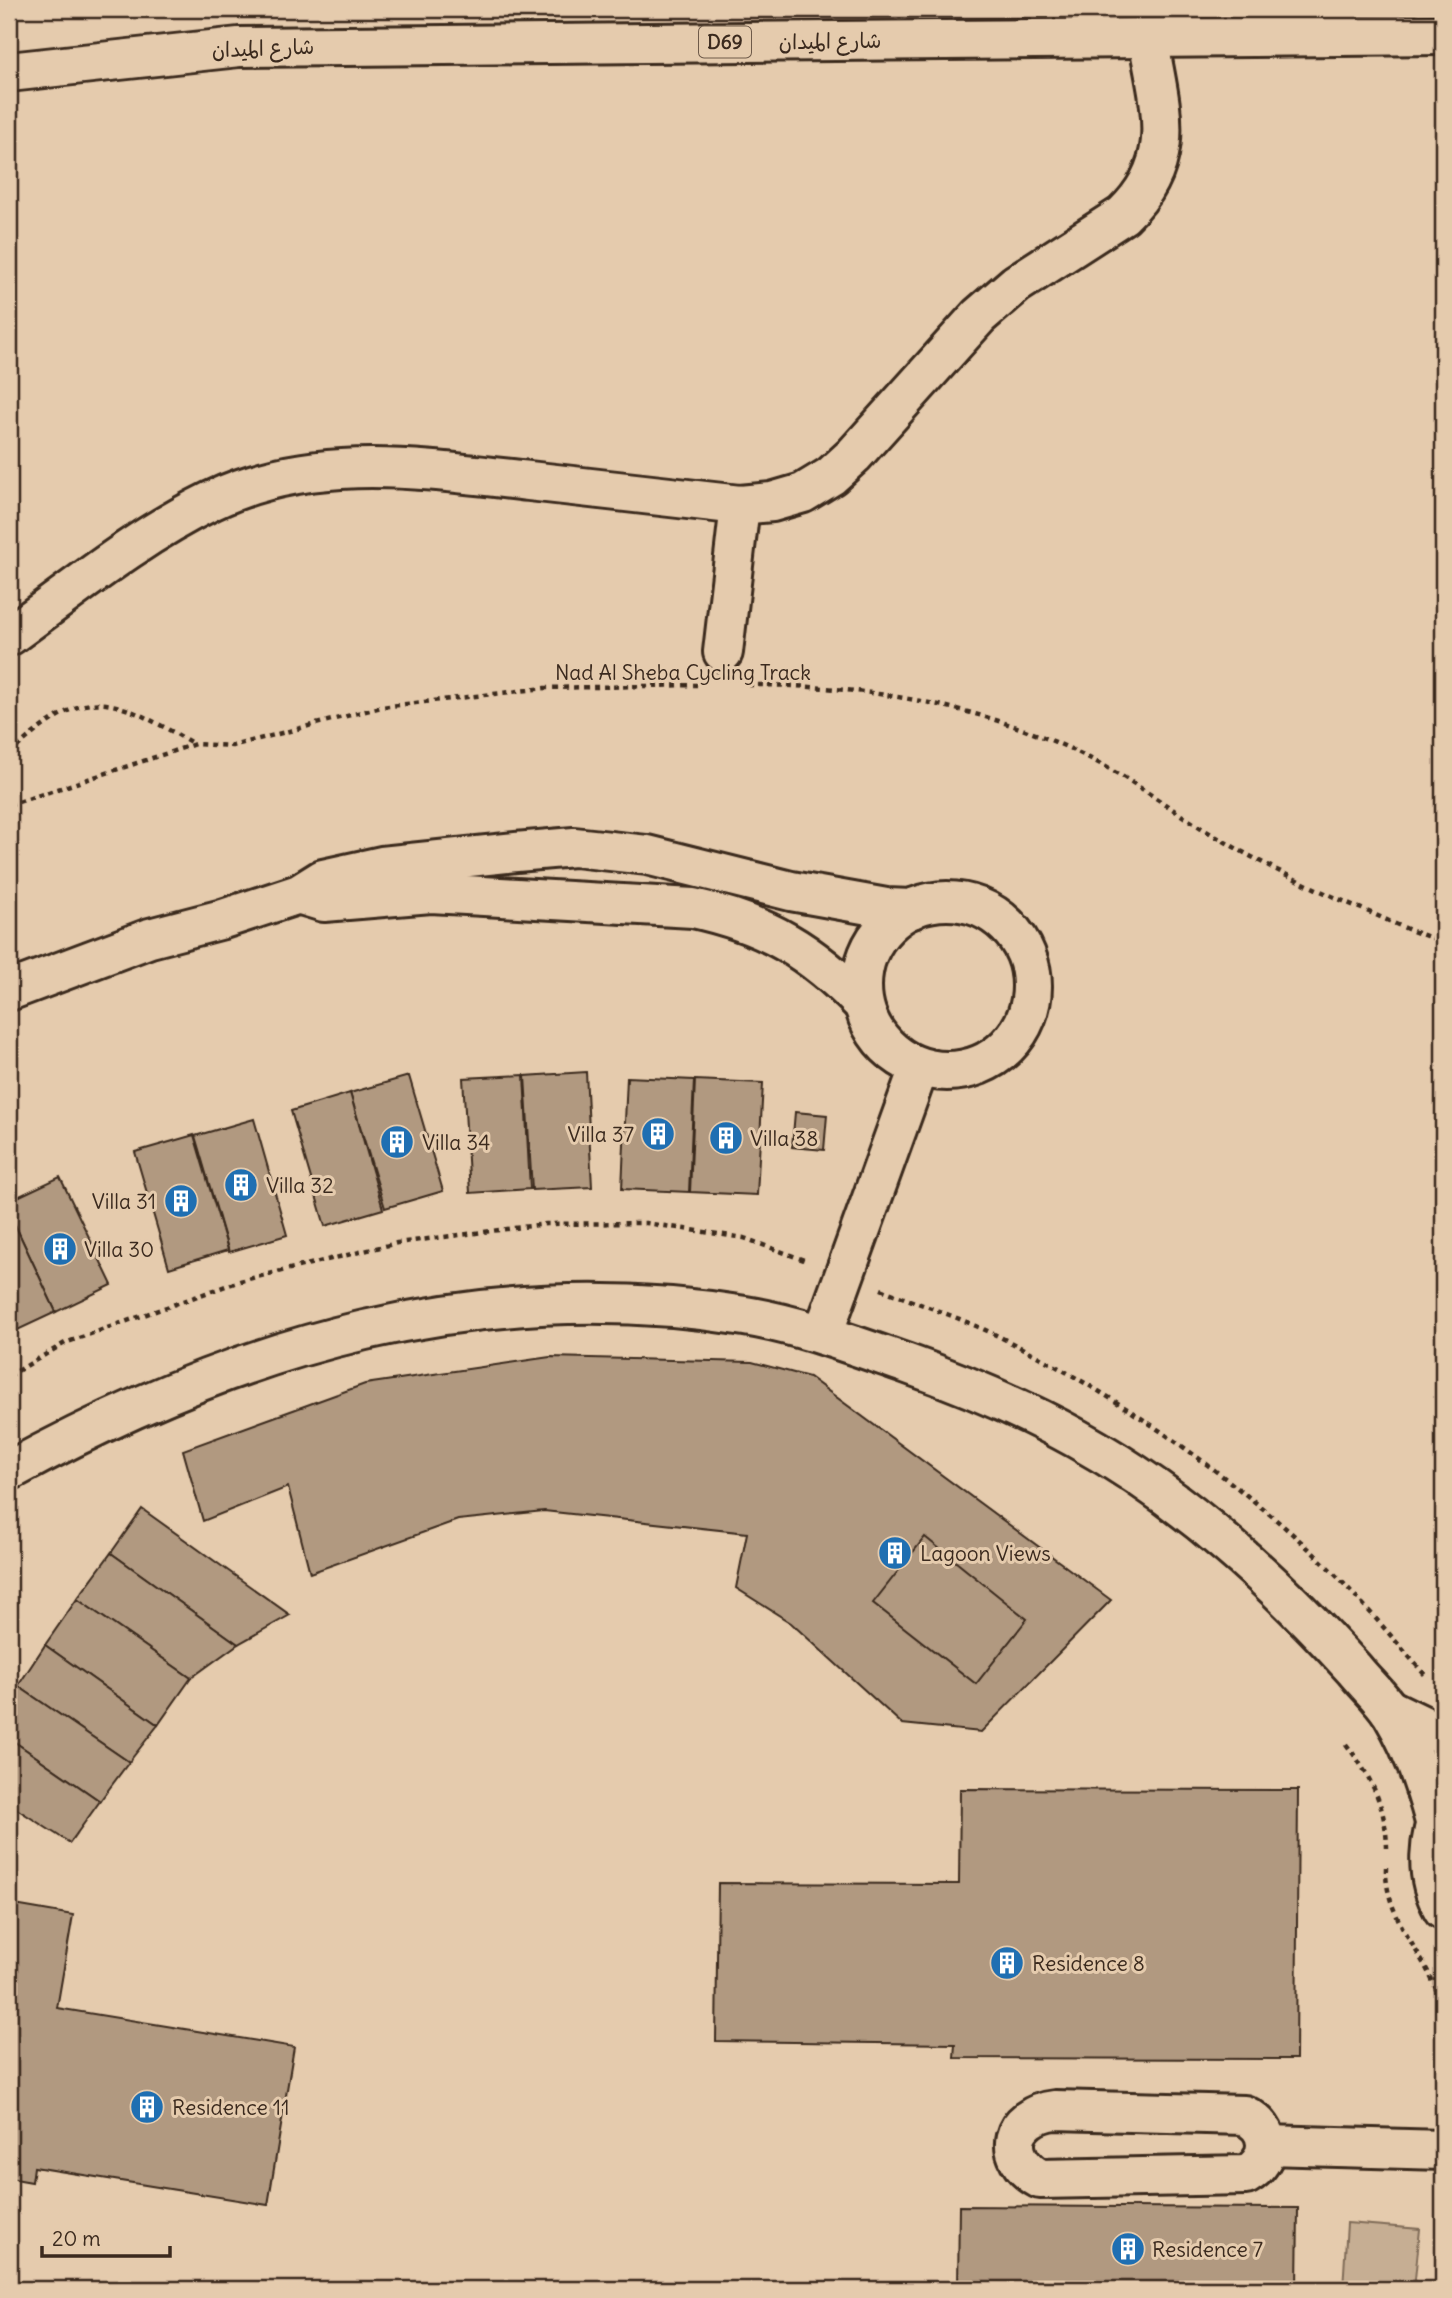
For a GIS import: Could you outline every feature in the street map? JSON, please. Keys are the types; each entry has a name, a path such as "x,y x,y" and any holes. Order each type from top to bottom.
{"street":[{"name":"شارع الميدان","path":"9,72 239,47 1443,34"},
{"path":"9,636 173,521 213,500 299,472 388,466 740,505 772,502 803,493 831,476 854,455 979,316 1016,284 1123,215 1137,202 1157,169 1163,131 1148,38"},
{"path":"715,669 740,505"},
{"path":"9,991 150,938 223,919 299,894 323,879 382,866 574,848 647,855 791,891 886,908 912,909 948,901 984,909 1013,932 1023,948 1032,981 1028,1014 1011,1043 983,1064 963,1070 941,1072 919,1068 900,1058 883,1044 870,1025 863,1004 862,981 866,958 885,929 912,909"},
{"path":"299,894 324,902 430,893 693,908 734,917 773,932 814,958 863,1004"},
{"path":"823,1334 919,1068"},
{"path":"9,1471 94,1424 229,1368 381,1324 516,1304 593,1302 662,1305 748,1317 823,1334 1016,1406 1092,1444 1179,1502 1250,1563 1319,1630 1389,1709 1439,1812 1430,1862 1433,1882 1443,1909"},
{"path":"1389,1709 1443,1735"},
{"path":"1038,2112 1234,2115 1254,2120 1265,2135 1267,2144 1265,2158 1257,2169 1245,2175 1057,2180 1040,2179 1024,2171 1016,2156 1015,2138 1023,2123 1038,2112"},
{"path":"1267,2144 1443,2150"}],"path":[{"name":"Nad Al Sheba Cycling Track","path":"9,805 195,744 232,746 381,707 715,669"},
{"name":"Nad Al Sheba Cycling Track","path":"746,685 798,685 891,695 960,711 1031,734 1104,766 1221,840 1317,890 1443,941"},
{"path":"9,754 55,715 77,706 100,703 133,711 195,744"},
{"path":"1442,2066 1443,2054"}],"shaded area":[{"path":"1347,2223 1420,2229 1414,2289 1343,2289"}],"building":[{"path":"586,1072 592,1187 532,1190 525,1076"},
{"path":"524,1075 530,1189 470,1193 463,1078"},
{"name":"Villa 34","path":"409,1076 443,1191 385,1208 350,1093"},
{"name":"Villa 37","path":"627,1077 694,1080 689,1192 622,1189"},
{"name":"Villa 38","path":"695,1080 763,1083 757,1195 690,1192"},
{"path":"350,1093 383,1209 325,1226 291,1111"},
{"path":"795,1112 827,1115 824,1150 792,1147"},
{"name":"Villa 32","path":"254,1119 287,1235 229,1252 195,1136"},
{"name":"Villa 31","path":"194,1135 228,1250 169,1268 135,1152"},
{"name":"Villa 30","path":"60,1177 112,1285 56,1312 9,1212 9,1201"},
{"path":"9,1212 56,1312 9,1334"},
{"name":"Lagoon Views","path":"550,1357 752,1362 809,1377 1111,1600 981,1732 902,1724 791,1623 736,1588 747,1533 544,1511 458,1520 310,1573 288,1487 203,1521 183,1450 365,1384"},
{"path":"142,1509 290,1615 238,1644 111,1553"},
{"path":"925,1537 1027,1619 976,1684 873,1603"},
{"path":"111,1553 238,1644 191,1678 77,1599"},
{"path":"77,1599 191,1678 158,1725 45,1645"},
{"path":"45,1645 158,1725 129,1762 18,1686"},
{"path":"18,1686 129,1762 100,1801 9,1738 9,1701"},
{"path":"9,1738 100,1801 70,1843 9,1804"},
{"name":"Residence 8","path":"960,1789 1298,1790 1296,2059 954,2058 955,2044 716,2041 718,1883 959,1884"},
{"name":"Residence 11","path":"9,1904 73,1915 57,2008 294,2047 268,2205 34,2167 32,2182 9,2178"},
{"name":"Residence 7","path":"959,2206 1298,2208 1297,2289 958,2289"}],"place":[{"name":"Villa 37","path":"658,1134"},
{"name":"Villa 38","path":"726,1138"},
{"name":"Villa 34","path":"397,1142"},
{"name":"Villa 32","path":"241,1185"},
{"name":"Villa 31","path":"181,1201"},
{"name":"Villa 30","path":"60,1249"},
{"name":"Lagoon Views","path":"895,1553"},
{"name":"Residence 8","path":"1007,1963"},
{"name":"Residence 11","path":"147,2107"},
{"name":"Residence 7","path":"1128,2249"}]}
